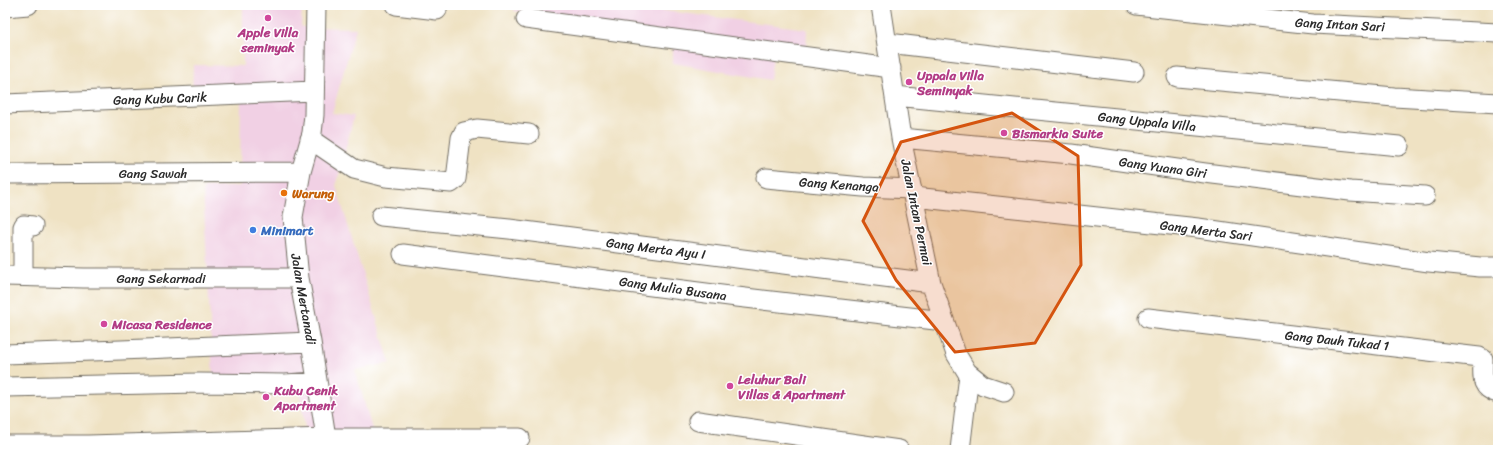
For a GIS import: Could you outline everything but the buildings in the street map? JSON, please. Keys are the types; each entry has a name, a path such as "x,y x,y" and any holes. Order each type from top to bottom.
{"street":[{"path":"5,7 28,5"},
{"name":"Jalan Mertanadi","path":"316,5 314,115 310,139 301,172 293,217 299,278 328,444"},
{"path":"396,5 437,10"},
{"name":"Jalan Intan Permai","path":"882,5 901,138 931,283 956,354 969,375 983,385 1004,392"},
{"name":"Gang Intan Sari","path":"1136,5 1313,24 1498,32"},
{"path":"526,19 891,68"},
{"path":"888,43 1134,72"},
{"path":"1177,77 1394,97 1498,103"},
{"name":"Gang Kubu Carik","path":"5,104 314,91"},
{"name":"Gang Uppala Villa","path":"895,96 1399,146"},
{"path":"310,139 354,169 386,176 451,183 456,179 460,138 464,132 477,129 529,134"},
{"name":"Gang Yuana Giri","path":"901,138 1071,154 1205,173 1350,191 1425,196"},
{"name":"Gang Sawah","path":"5,174 301,172"},
{"name":"Gang Kenanga","path":"766,178 913,193"},
{"name":"Gang Merta Sari","path":"913,193 1198,228 1429,262 1480,267 1498,267"},
{"name":"Gang Merta Ayu I","path":"381,216 516,230 931,283"},
{"name":"Gang Sekarnadi","path":"33,226 24,225 23,227 14,276 84,278 299,278"},
{"name":"Gang Mulia Busana","path":"403,254 738,297 944,321"},
{"name":"Gang Dauh Tukad 1","path":"1148,318 1479,356 1483,359 1483,374 1486,387 1488,390 1498,393"},
{"path":"5,354 311,342"},
{"path":"960,450 969,375"},
{"path":"5,387 199,383 285,384 317,382"},
{"path":"698,421 899,450"},
{"path":"5,445 328,444 520,438"}],"highlighted area":[{"path":"1012,113 1078,156 1081,265 1035,343 955,352 896,280 863,221 901,142"}],"shaded area":[{"path":"243,5 302,5 301,27 356,28 332,113 354,116 336,186 390,363 355,370 374,436 307,441 310,450 180,450 186,437 305,428 297,376 213,377 203,188 240,186 241,95 192,99 193,65 243,66"},
{"path":"516,5 620,5 807,29 806,52 774,49 770,80 673,63 673,36 514,11"}],"place":[{"name":"Apple Villa seminyak","path":"268,18"},
{"name":"Uppala Villa Seminyak","path":"909,82"},
{"name":"Bismarkia Suite","path":"1004,133"},
{"name":"Warung","path":"284,193"},
{"name":"Minimart","path":"253,230"},
{"name":"Micasa Residence","path":"104,324"},
{"name":"Leluhur Bali Villas & Apartment","path":"730,386"},
{"name":"Kubu Cenik Apartment","path":"266,397"}]}
